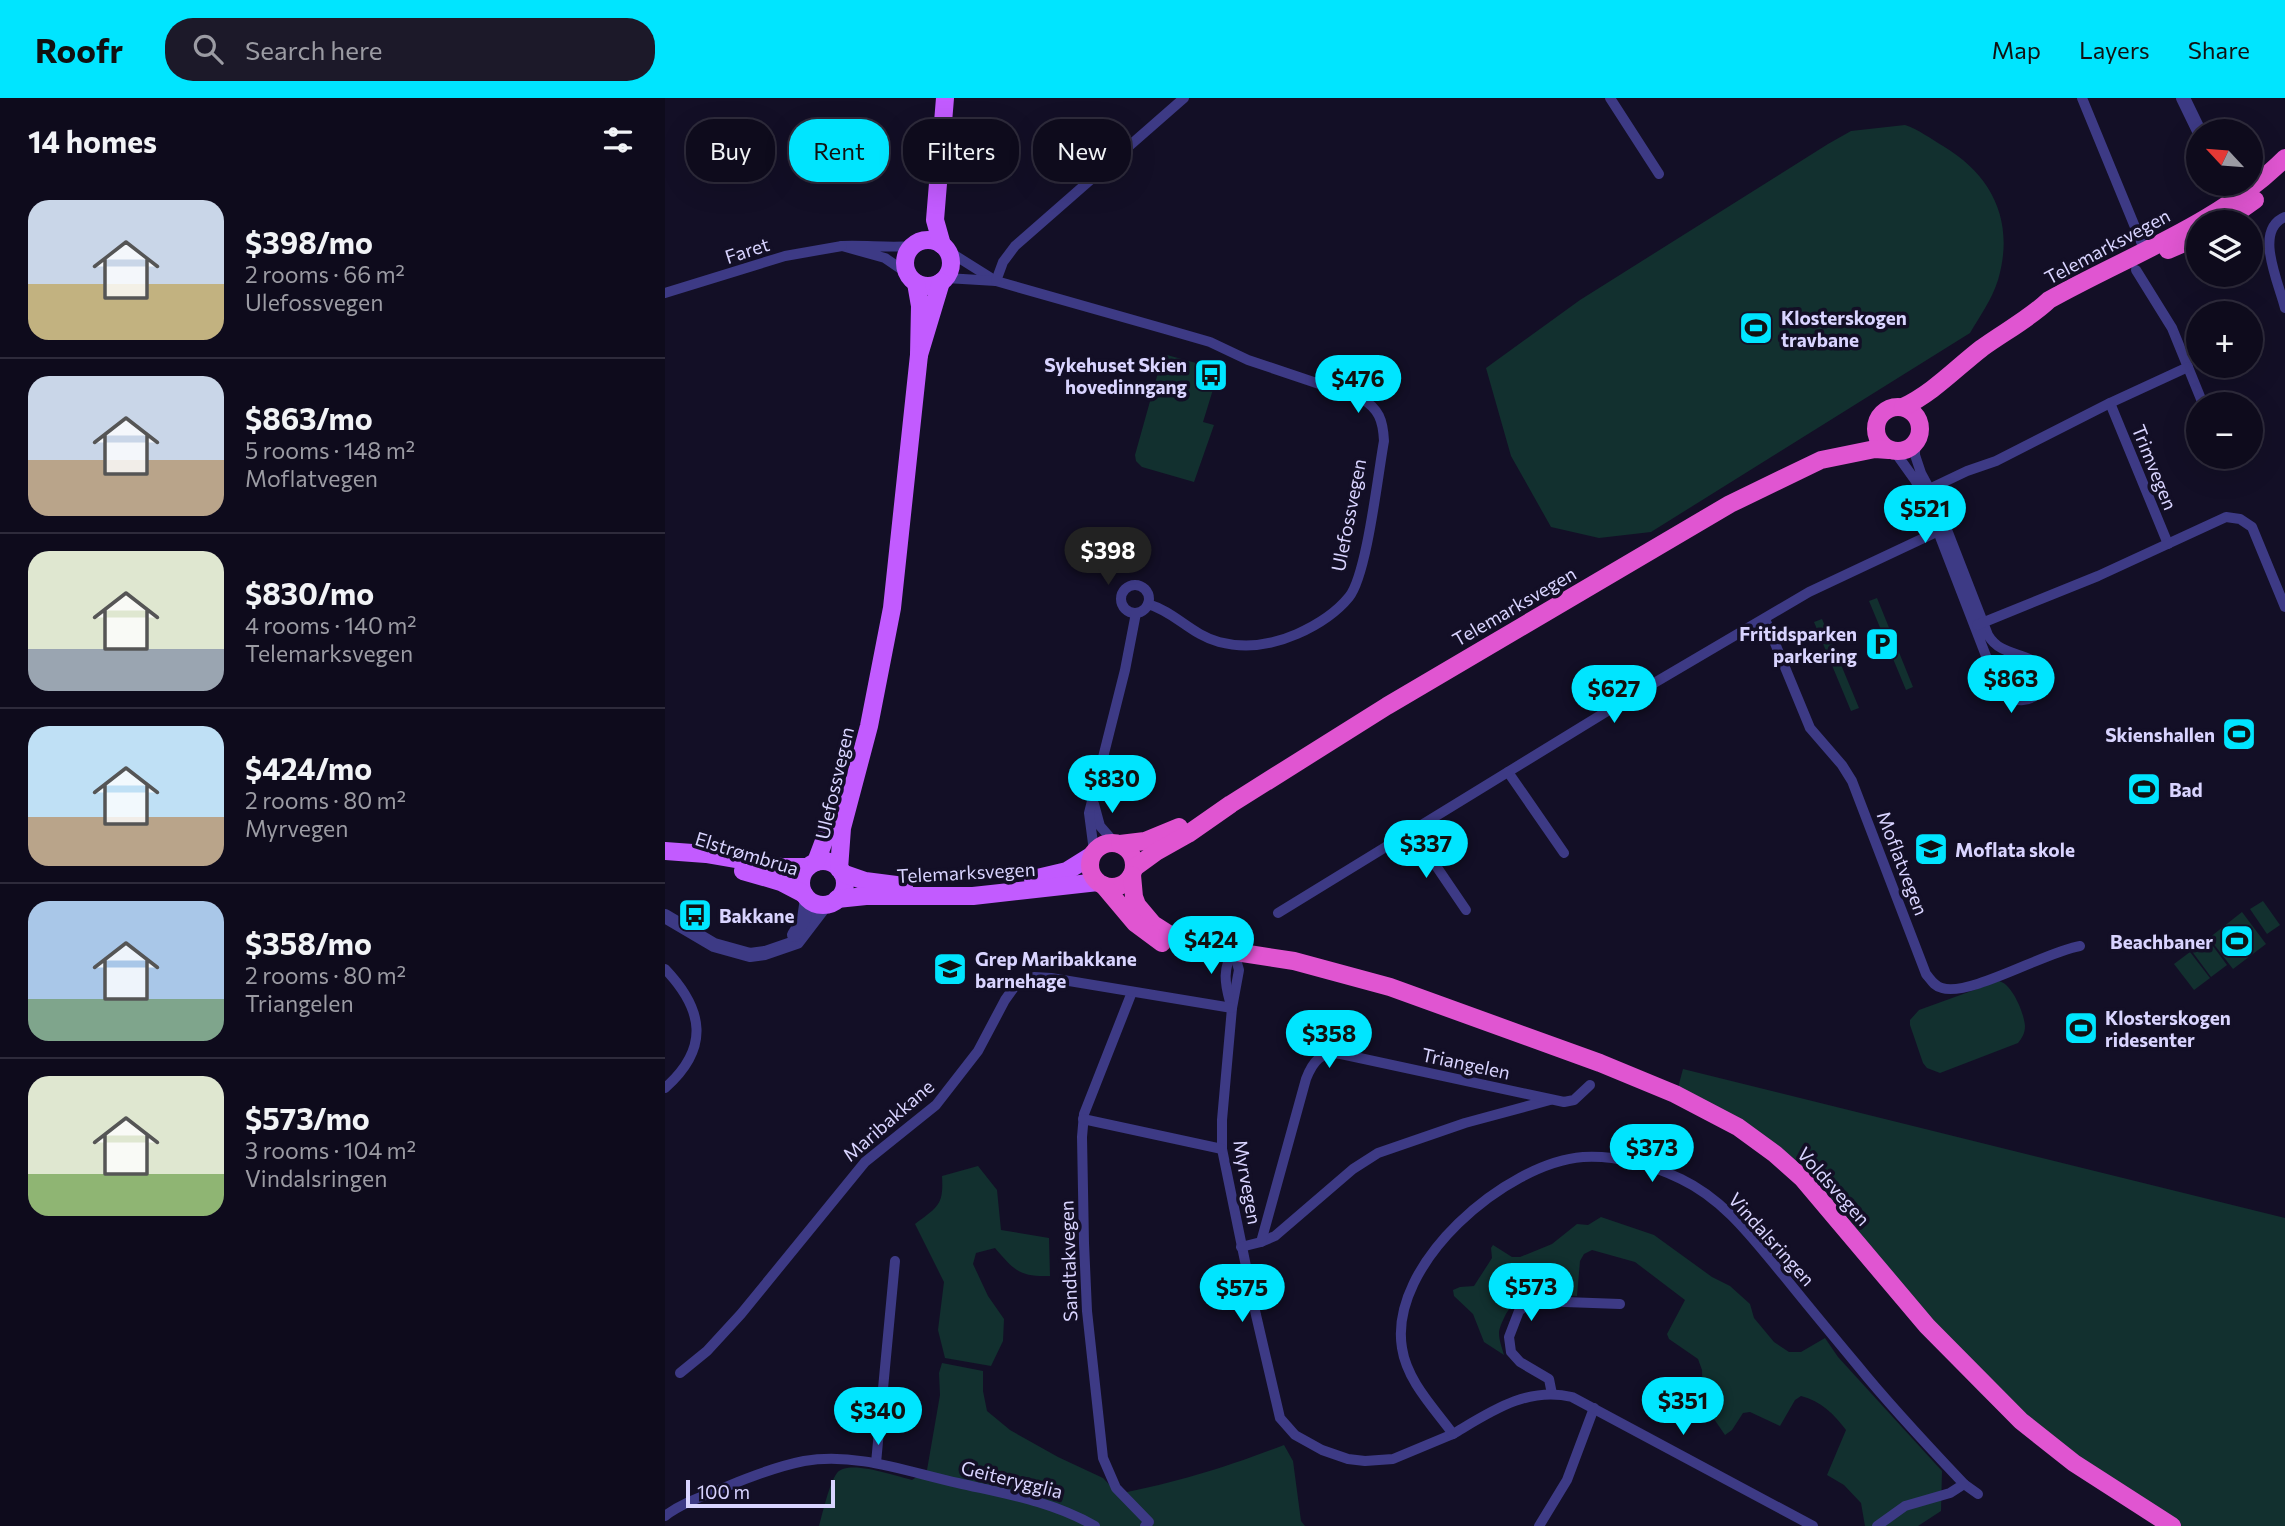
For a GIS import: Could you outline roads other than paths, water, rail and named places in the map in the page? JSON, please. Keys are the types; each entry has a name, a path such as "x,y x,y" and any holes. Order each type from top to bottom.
{"highway":[{"name":"Telemarksvegen","path":"2263,175 2285,158"},
{"name":"Telemarksvegen","path":"2263,182 2285,172"},
{"name":"Telemarksvegen","path":"1133,871 1156,852 1398,699 1692,525 1777,480 1826,459 1876,428 1879,417 1887,410 1914,402 1980,350 2058,295 2176,234 2236,196"},
{"name":"Telemarksvegen","path":"2038,310 2052,306 2186,243"},
{"name":"Telemarksvegen","path":"1826,459 1875,449 1902,452 1915,444 1926,412 1955,372"},
{"path":"1903,407 1915,414 1920,425"},
{"path":"1876,428 1880,443 1892,451"},
{"name":"Telemarksvegen","path":"1117,843 1134,843 1155,838 1231,804"},
{"path":"1117,843 1132,856 1133,871 1120,886 1100,884 1091,873 1093,854 1103,844 1117,843"},
{"name":"Voldsvegen","path":"1133,871 1137,905 1159,929 1178,940 1232,959"},
{"name":"Voldsvegen","path":"1100,884 1151,937 1184,952 1232,959 1294,961 1411,994 1589,1058 1675,1094 1738,1127 1802,1178 1927,1326 2021,1421 2074,1463 2172,1526"}],"main road":[{"path":"943,119 945,98"},
{"path":"933,182 916,243 905,259 911,278 929,286 943,280 951,267 935,220 938,182"},
{"path":"916,243 935,241 945,248"},
{"name":"Ulefossvegen","path":"841,871 842,828 869,726 892,608 919,355 920,306 911,278"},
{"name":"Ulefossvegen","path":"919,355 943,280"},
{"name":"Ulefossvegen","path":"812,865 829,832 871,707"},
{"name":"Elstrømbrua","path":"670,852 706,854 782,867 812,865"},
{"name":"Elstrømbrua","path":"670,852 781,881 806,896"},
{"name":"Telemarksvegen","path":"841,871 880,884 947,888 1009,883 1057,875 1093,854"},
{"path":"826,862 841,871 844,889 832,902 815,903 806,896 801,880 812,865 826,862"},
{"name":"Telemarksvegen","path":"832,902 866,895 973,895 1100,884"}],"street":[{"path":"996,281 1003,262 1015,246 1184,98"},
{"path":"1610,98 1659,174"},
{"path":"2082,98 2142,244"},
{"path":"2183,98 2193,119"},
{"path":"2285,217 2276,221 2269,235 2269,249 2285,308"},
{"name":"Faret","path":"665,293 785,256 842,246 887,248 916,243"},
{"name":"Faret","path":"842,246 885,258 911,278"},
{"name":"Ulefossvegen","path":"945,248 996,281"},
{"path":"2136,270 2168,319 2186,362"},
{"name":"Ulefossvegen","path":"943,280 996,281 1210,342 1248,360 1333,386 1361,398 1379,413 1383,423 1384,441 1362,564 1351,595 1336,610 1283,640 1247,646 1219,642 1198,634 1166,611 1149,604"},
{"path":"1926,490 1996,461 2186,368"},
{"name":"Trimvegen","path":"2110,403 2168,544"},
{"path":"1915,444 1915,455 1926,490 1979,624 1993,677 2003,693 2011,698 2021,701 2036,696 2042,688 2043,680 2037,664 2033,660 1996,648 1979,624"},
{"path":"1892,451 1926,490"},
{"path":"1979,624 2076,586 2226,517 2240,519 2252,527 2285,607"},
{"path":"1278,913 1627,699 1809,592 1941,530"},
{"path":"1139,585 1148,593 1149,604 1136,613 1125,609 1121,597 1128,586 1139,585"},
{"path":"1093,854 1089,813 1125,670 1136,613"},
{"name":"Moflatvegen","path":"1765,619 1810,728 1852,781 1933,984 1943,989 1957,989 2010,972 2064,949 2080,946"},
{"path":"1508,772 1564,853"},
{"path":"1093,795 1100,826 1117,843"},
{"path":"1413,832 1466,910"},
{"path":"777,950 798,931 804,919 806,896"},
{"path":"665,916 725,950 750,955 797,943 832,902"},
{"name":"Myrvegen","path":"1232,959 1227,989 1232,1008 1222,1149 1277,1409 1283,1422 1295,1435 1333,1455 1365,1461 1380,1462 1408,1454 1453,1434"},
{"path":"665,969 688,997 695,1014 697,1033 690,1060 665,1088"},
{"name":"Maribakkane","path":"680,1373 707,1351 741,1314 865,1161 942,1099 978,1051 1015,986 1027,979 1042,977 1232,1008"},
{"name":"Sandtakvegen","path":"1132,992 1093,1086 1083,1119 1087,1311 1100,1445 1116,1488 1147,1524"},
{"name":"Triangelen","path":"1261,1242 1306,1079 1313,1064 1322,1055 1341,1054 1550,1100 1574,1100 1590,1085"},
{"name":"Triangelen","path":"1241,1247 1275,1236 1353,1169 1378,1153 1465,1123 1550,1100"},
{"path":"1083,1119 1222,1149"},
{"name":"Vindalsringen","path":"1453,1434 1422,1392 1404,1361 1400,1333 1402,1318 1418,1275 1468,1214 1499,1190 1558,1162 1583,1157 1611,1158 1665,1172 1717,1201 1752,1238 1900,1415 1964,1484 1978,1494"},
{"path":"876,1463 895,1261"},
{"path":"1552,1394 1549,1379 1520,1362 1511,1352 1509,1337 1519,1311 1538,1301 1620,1304"},
{"path":"1453,1434 1508,1403 1531,1396 1552,1394 1571,1397 1813,1526"},
{"path":"1545,1524 1567,1480 1594,1408"},
{"name":"Geiterygglia","path":"665,1516 689,1502 733,1484 804,1461 840,1460 876,1463 1053,1506 1095,1526"},
{"path":"1877,1526 1905,1506 1950,1493 1964,1484"}],"place":[{"name":"Klosterskogen travbane","path":"1756,328"},
{"name":"Sykehuset Skien hovedinngang","path":"1211,375"},
{"name":"Fritidsparken parkering","path":"1882,644"},
{"name":"Skienshallen","path":"2239,734"},
{"name":"Bad","path":"2144,789"},
{"name":"Moflata skole","path":"1931,849"},
{"name":"Bakkane","path":"695,915"},
{"name":"Beachbaner","path":"2237,941"},
{"name":"Grep Maribakkane barnehage","path":"950,969"},
{"name":"Klosterskogen ridesenter","path":"2081,1028"}]}
